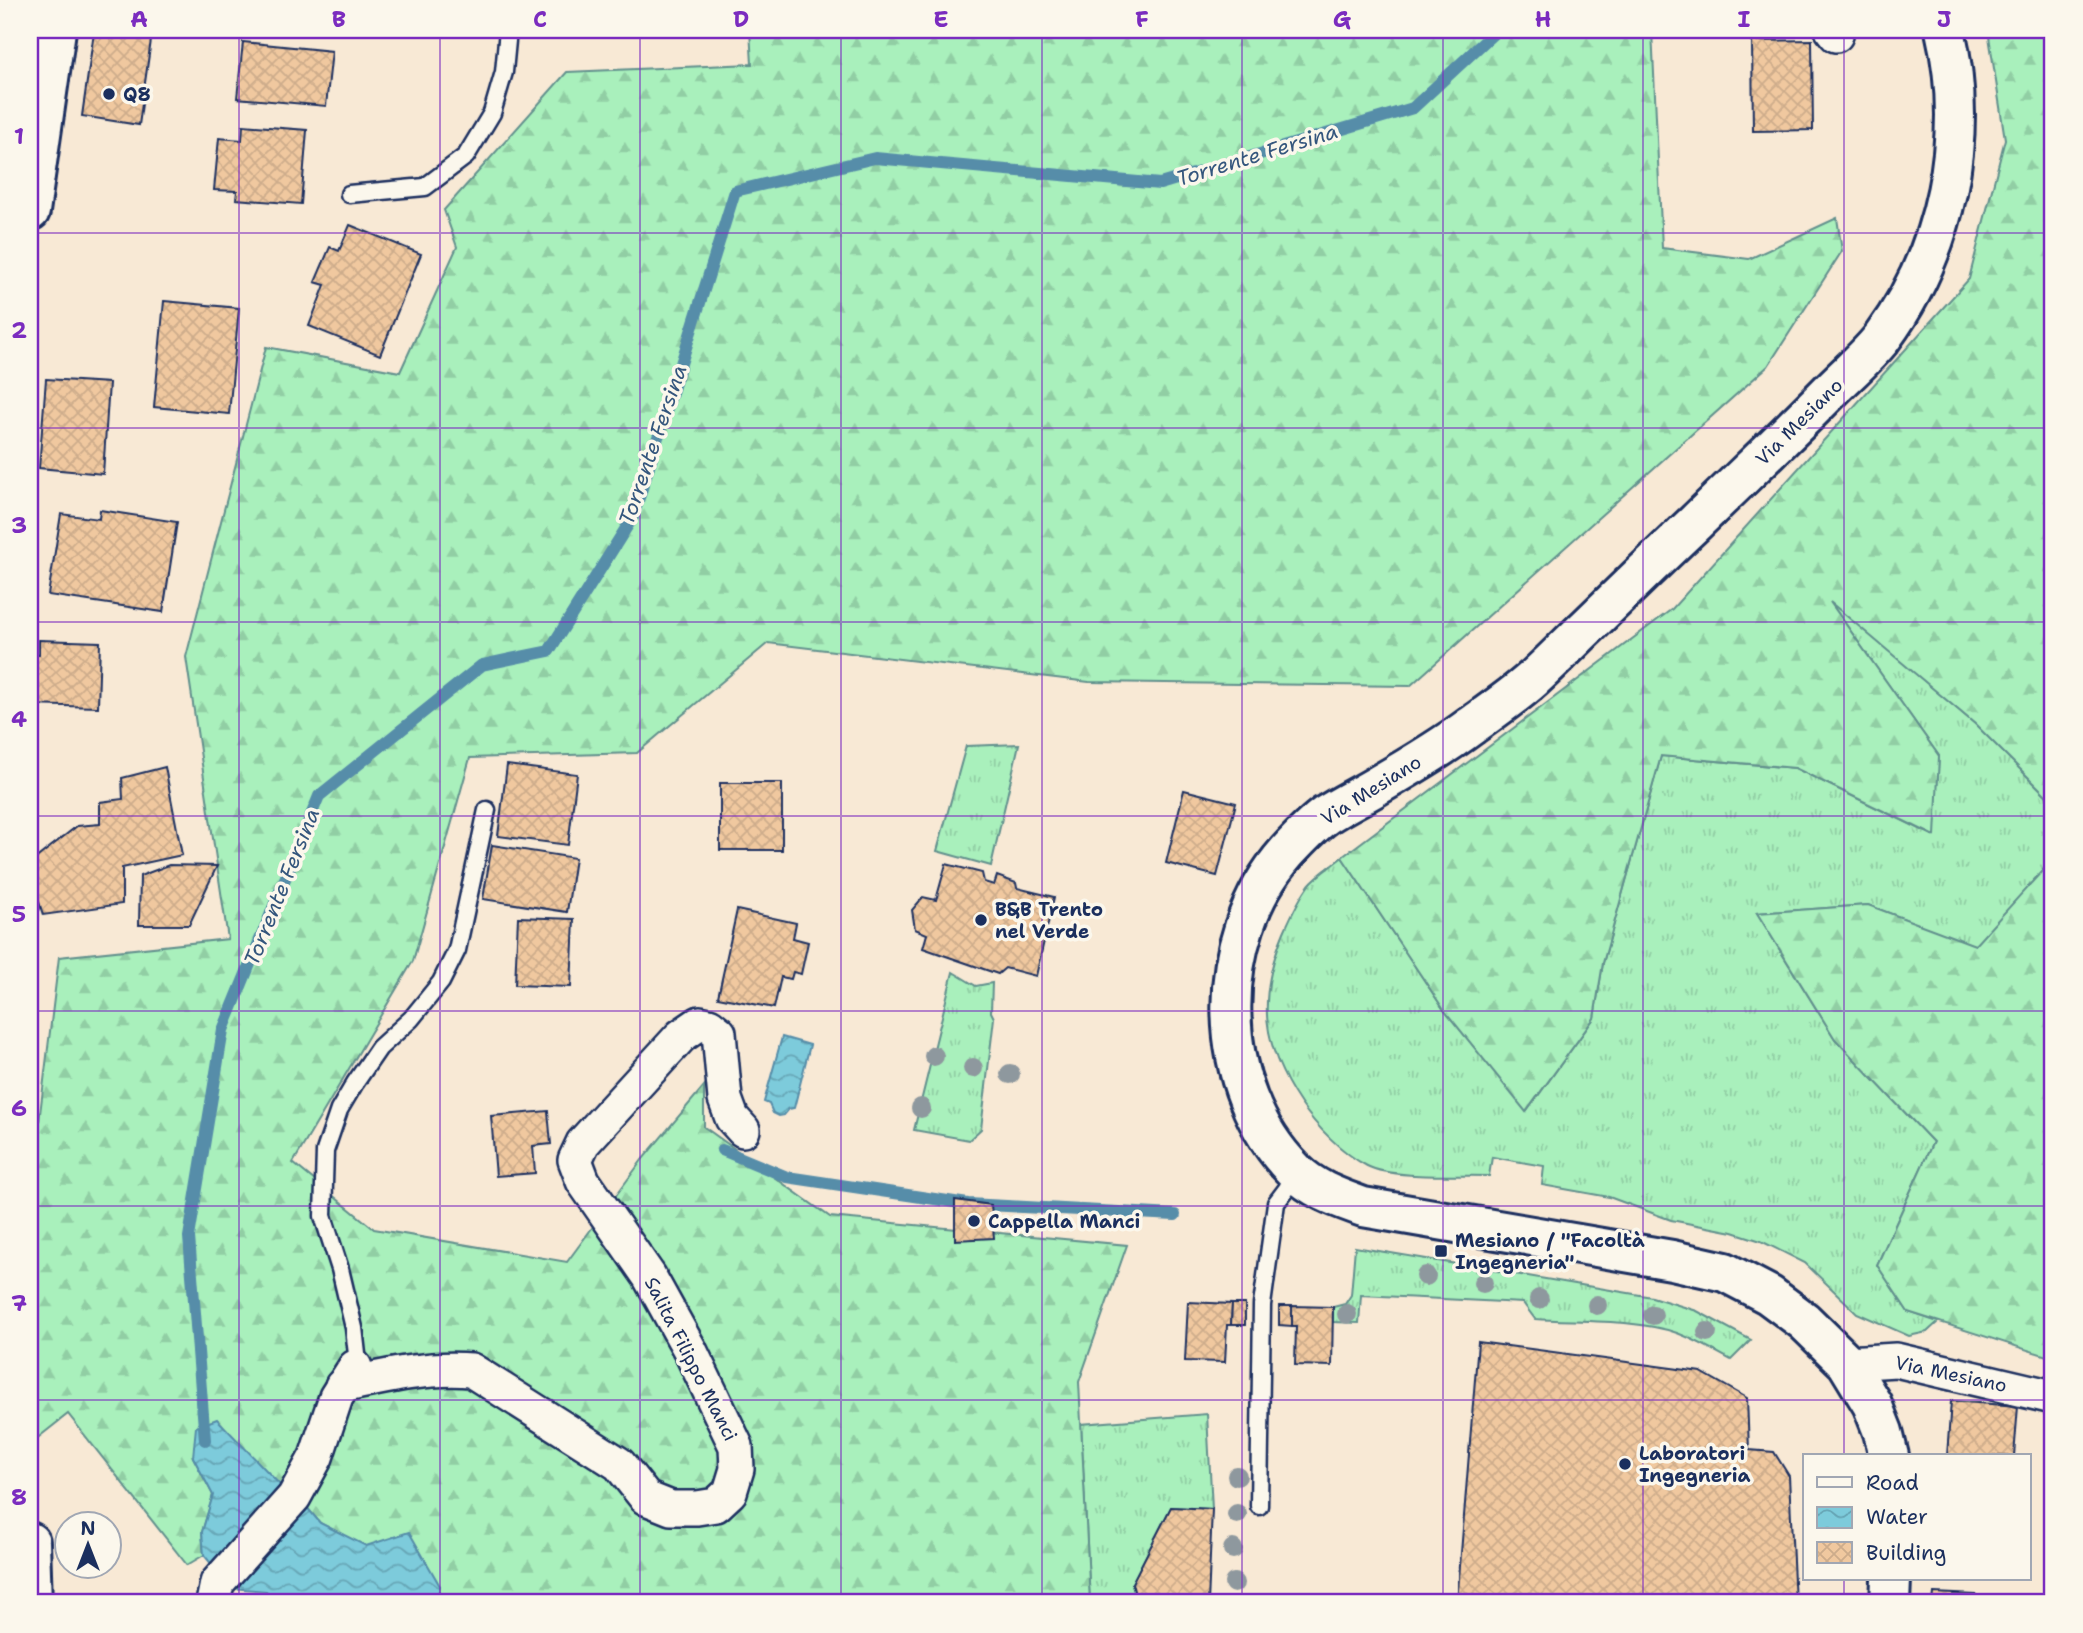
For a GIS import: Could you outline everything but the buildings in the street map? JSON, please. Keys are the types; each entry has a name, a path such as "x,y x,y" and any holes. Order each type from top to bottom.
{"main road":[{"path":"30,211 56,30"},
{"name":"Via Mesiano","path":"1888,1454 1872,1404 1847,1363 1804,1321 1769,1295 1725,1272 1672,1260 1363,1207 1323,1191 1298,1174 1266,1133 1246,1093 1233,1047 1230,1008 1233,974 1245,924 1264,884 1286,853 1324,817 1466,730 1532,680 1811,411 1880,340 1914,288 1937,234 1953,168 1955,91 1945,30"},
{"path":"30,1542 32,1603"},
{"path":"1890,1603 1891,1580"}],"street":[{"name":"Salita Filippo Manci","path":"350,1374 382,1377 455,1368 471,1370 619,1464 646,1499 671,1508 716,1505 730,1492 737,1469 736,1446 690,1350 649,1276 583,1181 575,1160 583,1143 592,1133 681,1036 700,1023 719,1032 725,1098 732,1118 743,1130"},
{"name":"Via Mesiano","path":"1847,1363 1896,1360 2053,1397"},
{"path":"215,1593 294,1497 316,1457 336,1396 350,1374"}],"lane":[{"path":"349,194 425,187 466,156 492,113 504,72 508,30"},
{"path":"350,1374 354,1328 341,1269 323,1216 325,1151 339,1110 355,1083 379,1048 411,1019 441,982 457,950 487,810"},
{"path":"1259,1506 1262,1305 1276,1203 1298,1174"}],"green space":[{"path":"750,30 1652,30 1662,248 1749,259 1837,218 1842,251 1768,366 1410,686 1089,682 768,643 637,753 470,758 413,961 293,1163 374,1229 567,1262 642,1160 704,1086 704,1127 830,1217 1127,1245 1079,1382 1090,1603 436,1603 440,1586 320,1523 305,1505 193,1457 213,1495 202,1532 204,1555 187,1565 68,1414 30,1444 30,1125 39,1122 59,957 228,939 186,657 266,347 400,372 457,247 444,210 567,72 752,64"},
{"path":"1988,30 2053,30 2053,802 1975,724 1830,602 1939,756 1935,836 1795,768 1661,756 1603,963 1594,1018 1526,1112 1444,1010 1342,857 1672,609 1969,279 2005,139"},
{"path":"1828,599 1975,724 2053,802 2053,859 1975,946 1868,905 1757,913 1835,1039 1933,1142 1877,1265 1908,1312 1938,1322 1927,1332 1909,1336 1857,1313 1805,1263 1761,1241 1733,1232 1671,1220 1609,1197 1542,1185 1544,1166 1492,1157 1489,1176 1443,1176 1392,1173 1367,1166 1330,1138 1301,1104 1278,1061 1267,1020 1270,978 1289,920 1309,885 1342,857 1444,1010 1527,1111 1594,1018 1603,963 1661,756 1795,768 1934,836 1939,756"},
{"path":"1019,744 991,866 937,851 966,746"},
{"path":"2053,859 2053,1358 1908,1312 1877,1265 1933,1142 1835,1039 1757,913 1868,905 1975,945"},
{"path":"953,972 976,986 992,983 991,1012 994,1018 981,1129 969,1140 914,1130"},
{"path":"1355,1247 1652,1297 1697,1311 1751,1340 1731,1360 1677,1333 1644,1325 1535,1319 1523,1303 1361,1295 1359,1323 1333,1322 1333,1307 1345,1304 1351,1295"},
{"path":"1207,1414 1212,1509 1171,1507 1132,1583 1137,1603 1090,1603 1081,1424"}],"water":[{"path":"782,1037 810,1045 794,1108 779,1116 764,1102"},
{"path":"217,1419 320,1523 366,1546 409,1532 440,1586 436,1603 279,1603 266,1591 231,1588 204,1555 202,1532 213,1495 193,1457 196,1427"}],"waterway":[{"name":"Torrente Fersina","path":"205,1440 189,1237 223,1030 319,796 482,665 549,651 633,517 735,191 875,158 1160,184 1413,108 1497,30"},
{"path":"722,1150 787,1177 968,1204 1175,1215"}],"place":[{"name":"Q8","path":"109,94"},
{"name":"B&B Trento nel Verde","path":"981,920"},
{"name":"Cappella Manci","path":"974,1221"},
{"name":"Mesiano / \"Facoltà Ingegneria\"","path":"1441,1251"},
{"name":"Laboratori Ingegneria","path":"1625,1464"}]}
